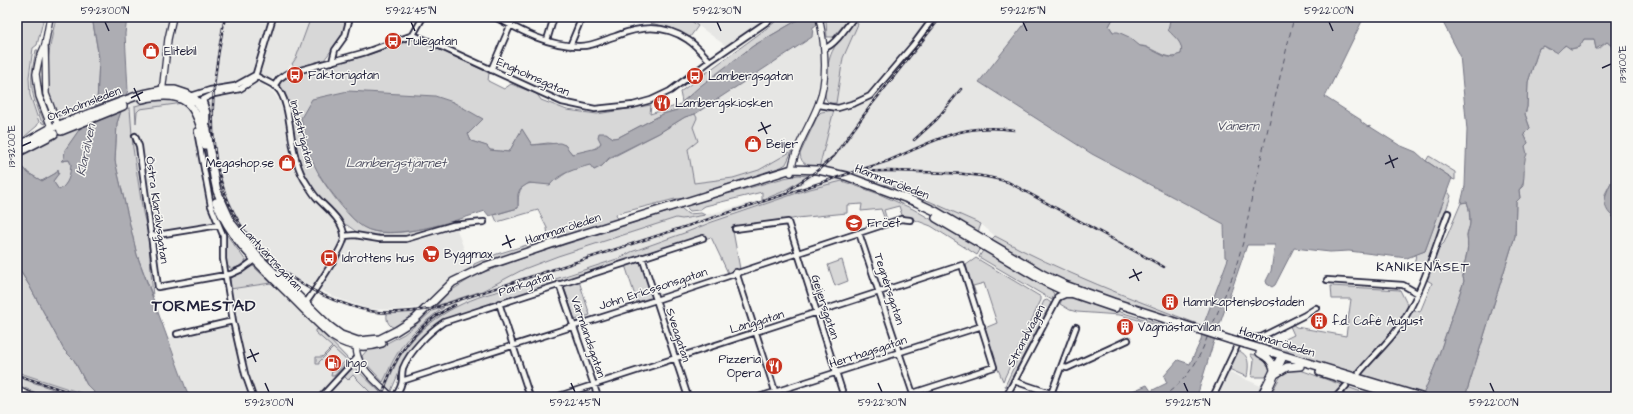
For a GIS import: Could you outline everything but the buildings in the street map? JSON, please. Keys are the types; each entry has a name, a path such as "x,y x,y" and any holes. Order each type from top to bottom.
{"main road":[{"path":"162,93 182,92 197,99"},
{"path":"162,93 176,97"},
{"name":"Örsholmsleden","path":"17,148 79,117 139,98 162,93"},
{"name":"Lantvärnsgatan","path":"176,97 189,105 199,117 216,200 222,217 232,234 304,305 332,336 340,341 357,344"},
{"name":"Örsholmsleden","path":"17,153 56,129 74,126 139,98"},
{"name":"Lantvärnsgatan","path":"197,99 202,110 207,130 214,177 220,198 232,224 256,258"},
{"name":"Hammaröleden","path":"357,344 373,340 396,331 420,315 448,286 458,279 486,266 577,235 792,171 818,170 846,176 916,202 937,212 1063,287 1095,301 1231,341 1260,353 1282,358 1300,366 1404,395 1421,397"},
{"name":"Hammaröleden","path":"1063,287 1113,302 1199,332"},
{"path":"1058,297 1062,294 1068,294 1095,301"},
{"name":"Hammaröleden","path":"1244,346 1404,395"},
{"path":"1260,353 1272,362 1275,371 1287,367 1300,366"}],"street":[{"path":"50,17 45,45 46,94 56,129"},
{"path":"162,93 168,39 174,17"},
{"path":"197,99 243,88 254,80 273,17"},
{"path":"332,62 335,50 345,36 350,17"},
{"path":"274,86 279,79 286,74 366,52 413,35 423,17"},
{"path":"495,17 534,37 570,46 591,45 629,30 652,27 669,30 688,40 710,61"},
{"path":"491,70 514,17"},
{"path":"546,40 554,17"},
{"path":"570,46 582,17"},
{"name":"Engholmsgatan","path":"413,35 562,102 595,109 633,105 651,100 670,91 710,61 774,17"},
{"path":"792,171 794,157 819,105 824,81 824,48 819,17"},
{"path":"824,48 828,48 833,43 854,17"},
{"path":"819,105 838,108 855,103 870,96 910,49 933,17"},
{"path":"176,97 180,96 193,102 210,90 235,86 255,75"},
{"name":"Industrigatan","path":"255,75 277,88 285,102 294,152 303,178 314,195 338,221 344,236"},
{"path":"197,131 209,200 223,239 222,250 225,275 233,321 245,374 253,397"},
{"name":"Östra Klarälvsgatan","path":"135,136 139,147 158,287 225,275"},
{"path":"1359,373 1399,328 1411,307 1429,266 1448,213"},
{"name":"John Ericssonsgatan","path":"402,381 656,300 736,272 901,219 910,220"},
{"path":"304,305 314,292 338,251 344,240 344,236 355,234 406,240 453,225 484,222"},
{"name":"Geijersgatan","path":"735,228 788,222 844,397"},
{"path":"151,236 219,225"},
{"name":"Tegnérsgatan","path":"859,233 913,395"},
{"name":"Parkgatan","path":"395,397 402,381 402,373 408,357 441,324 499,303 702,238"},
{"name":"Sveagatan","path":"642,257 688,397"},
{"path":"225,275 242,269 256,258"},
{"name":"Långgatan","path":"556,397 962,265 982,326"},
{"path":"736,272 757,332 777,397"},
{"path":"1327,280 1403,285 1417,293"},
{"name":"Värmlandsgatan","path":"559,284 598,397"},
{"name":"Strandvägen","path":"1006,397 1063,287"},
{"path":"499,303 530,397"},
{"path":"1213,397 1242,335 1255,338 1261,337 1305,316 1316,308"},
{"path":"177,334 233,321"},
{"path":"913,395 994,367 982,326"},
{"name":"Herrhagsgatan","path":"759,397 982,326"},
{"path":"1051,394 1076,327"},
{"path":"1062,367 1067,368 1128,340"},
{"path":"357,344 357,358 391,397"},
{"path":"321,397 357,358"},
{"path":"1260,397 1282,358"},
{"path":"1265,397 1275,371"},
{"path":"1014,380 1062,397"},
{"path":"1336,397 1346,386"},
{"path":"17,390 33,397"}],"shaded area":[{"path":"17,17 44,17 37,45 33,48 29,77 30,95 39,122 37,126 17,143"},
{"path":"56,17 92,17 99,58 97,104 56,117 49,91 48,67"},
{"path":"127,17 311,17 296,58 292,64 264,86 273,92 283,106 291,153 301,182 312,199 335,222 357,238 390,243 419,240 455,228 471,268 447,283 423,307 398,310 368,309 337,298 297,279 280,267 258,246 246,231 240,219 148,233 143,213 133,148 125,34"},
{"path":"311,17 348,17 340,39 324,60 295,68 292,64 296,58"},
{"path":"651,17 691,17 689,19 698,26 690,37 671,28 650,23 653,19"},
{"path":"691,17 766,17 726,46 689,19"},
{"path":"782,17 803,17 753,46 682,102 680,92"},
{"path":"834,17 850,17 833,37 827,37 826,20"},
{"path":"853,17 1030,17 979,82 1092,154 1222,221 1224,224 1225,257 1228,259 1203,326 1092,283 1023,251 995,236 981,224 897,187 864,181 819,168 836,103 843,58 858,24"},
{"path":"1114,17 1174,17 1171,33 1181,45 1181,54 1172,57 1163,55 1140,46 1120,34 1113,32 1109,26"},
{"path":"855,20 858,24 843,58 836,103 830,103 825,97 825,83 829,60 835,46"},
{"path":"813,27 819,42 821,57 822,70 820,83 814,103 792,151 759,170 733,178 694,183 688,149 698,141 693,127 697,118 695,114 812,37"},
{"path":"414,39 426,43 489,73 488,81 504,89 511,84 537,94 541,100 567,110 597,114 651,105 650,114 679,105 677,110 663,114 619,137 613,138 606,133 597,147 584,152 572,154 565,145 548,143 532,145 522,130 509,152 489,150 486,146 471,141 468,134 482,119 318,174 349,215 365,228 373,231 393,233 404,232 458,221 403,238 358,233 347,225 343,225 334,211 319,197 307,178 299,159 286,99 279,86 283,78 362,57"},
{"path":"1584,39 1594,39 1596,49 1599,49 1607,42 1612,46 1616,55 1616,173 1605,194 1612,216 1616,219 1616,397 1465,397 1515,236 1516,202 1520,198 1519,190 1523,186 1525,146 1528,143 1524,134 1530,128 1525,114 1527,107 1528,82 1539,48 1544,46 1548,49 1559,50 1566,45 1571,49 1579,47"},
{"path":"36,50 38,50 34,88 45,124 42,123 38,112 32,87 32,71"},
{"path":"156,100 174,100 183,103 140,109 137,112 136,123 135,106"},
{"path":"130,108 133,148 143,213 148,233 153,297 137,255 115,161 117,123 122,109"},
{"path":"834,110 819,168 812,167 802,161 800,154 818,115 821,112"},
{"path":"695,114 697,118 693,127 698,141 688,149 694,183 733,178 759,170 792,151 786,164 781,167 687,198 675,199 616,214 617,220 475,269 473,268 474,264 497,254 540,241 548,237 547,228 538,210 497,222 494,215 518,208 518,197 523,186 533,183 553,181 569,171 590,164 594,170 602,166 609,159 659,133 685,117"},
{"path":"84,124 65,150 62,161 69,160 71,164 71,172 65,185 59,190 53,181 59,173 58,170 56,173 42,181 28,173 24,168 19,170 17,168 17,157"},
{"path":"1429,156 1455,172 1455,180 1426,161"},
{"path":"798,175 808,176 782,192 762,200 762,192 705,206 699,210 690,211 685,206 784,178"},
{"path":"808,176 814,177 793,190 830,178 842,181 806,190 712,222 631,252 620,258 544,282 499,291 464,303 398,359 386,386 383,382 397,354 408,338 420,326 443,308 432,311 436,306 458,299 524,269 558,256 676,218 682,219 709,214 762,200 782,192"},
{"path":"842,181 879,194 913,209 981,248 977,255 931,226 902,215 899,206 884,210 887,220 885,220 881,209 861,211 862,204 847,205 847,213 797,218 733,231 740,269 728,273 711,237 641,259 653,297 637,302 625,265 578,278 590,315 575,320 563,284 442,321 410,352 403,363 391,391 386,386 399,358 418,334 442,315 470,300 511,288 554,279 620,258 631,252 712,222 806,190"},
{"path":"864,181 897,187 981,224 978,232 923,203"},
{"path":"1447,190 1451,196 1427,263 1414,266 1416,254 1425,251"},
{"path":"1467,202 1470,226 1467,234 1467,252 1462,270 1464,281 1435,366 1423,395 1290,354 1288,351 1260,345 1264,336 1270,333 1275,344 1294,335 1289,324 1291,323 1296,327 1346,336 1351,299 1332,299 1331,286 1400,290 1409,308 1420,312 1432,283 1425,279 1436,250 1444,243 1461,203"},
{"path":"681,208 688,214 701,213 705,215 682,219 676,218 558,256 524,269 482,291 436,306 449,292 476,275 535,254"},
{"name":"Fröet","path":"857,214 862,230 852,233 847,217"},
{"path":"224,231 246,261 238,267 232,269 227,266"},
{"path":"995,236 1071,273 1203,326 1117,301 1066,282 991,240"},
{"path":"984,249 1050,288 1054,294 1052,300 979,257"},
{"path":"976,258 1041,297 1041,300 1003,381 985,328 997,323 984,283 973,286 976,294 974,294 966,265"},
{"path":"842,260 848,281 835,286 828,265"},
{"path":"17,266 64,350 74,360 87,385 94,392 93,397 17,372"},
{"path":"253,266 271,283 230,289 230,278"},
{"path":"271,283 317,329 319,329 348,357 348,362 354,367 344,377 353,374 370,393 366,397 189,397 168,338 235,323 230,289"},
{"path":"1067,296 1167,326 1164,327 1120,315 1077,312 1070,310 1060,304 1063,297"},
{"path":"1047,300 1051,303 1007,387 1005,386 1044,301"},
{"path":"444,307 406,340 395,357 383,382 363,360 362,356 368,349 387,343 404,334 432,311"},
{"path":"421,312 396,328 388,323 387,314"},
{"path":"319,329 349,360 334,376 331,376 332,371 336,371 346,360 333,348 319,362 319,364 316,364 316,357 322,357 332,347 315,332 315,330"},
{"path":"1237,350 1244,354 1248,360 1247,377 1229,369"},
{"path":"1250,354 1260,356 1267,361 1270,367 1266,377 1252,377 1254,360"},
{"path":"354,367 380,392 380,397 366,397 370,392 353,375 348,380 344,376"},
{"path":"1295,368 1375,397 1269,397 1283,372"},
{"path":"1227,371 1263,387 1258,397 1215,397"},
{"path":"17,372 93,397 77,397 17,377"},
{"path":"17,377 77,397 47,397 17,385"}],"water":[{"name":"Klarälven","path":"92,17 127,17 125,34 128,90 117,123 115,161 137,255 189,397 93,397 94,392 87,385 74,360 64,350 17,266 17,168 19,170 24,168 28,173 42,181 56,173 58,169 59,173 53,181 59,190 62,188 68,179 71,164 69,160 61,161 64,158 65,150 97,104 99,58"},
{"name":"Lambergstjärnet","path":"803,17 834,17 813,27 812,37 695,114 685,117 659,133 609,158 602,166 594,170 590,165 574,170 558,177 550,185 529,183 520,189 518,194 518,208 489,216 485,211 458,220 424,228 389,233 363,227 348,214 322,179 312,161 306,141 301,118 312,99 348,91 435,96 453,102 483,119 468,134 471,141 487,146 490,150 509,152 522,129 532,145 560,143 565,145 572,154 597,148 601,143 598,137 599,133 606,133 613,138 619,137 663,114 677,110 679,105 699,87 753,46"},
{"name":"Vänern","path":"1030,17 1114,17 1109,26 1113,32 1118,32 1129,37 1140,46 1146,47 1164,56 1175,58 1177,55 1181,54 1182,50 1178,41 1168,30 1170,20 1174,17 1364,17 1325,97 1361,120 1361,122 1368,127 1369,126 1399,145 1416,152 1426,161 1452,178 1425,251 1407,258 1349,251 1330,252 1294,248 1275,285 1272,287 1267,284 1266,281 1271,271 1275,245 1247,245 1198,393 1192,397 1129,397 1128,393 1147,385 1151,391 1167,383 1164,376 1178,360 1190,364 1201,340 1203,326 1228,259 1225,257 1224,224 1092,154 979,82"},
{"path":"1440,17 1616,17 1616,55 1612,46 1607,42 1596,49 1594,39 1584,39 1579,47 1571,49 1565,45 1557,53 1544,46 1539,48 1528,82 1527,107 1525,114 1530,128 1524,134 1528,143 1525,146 1527,154 1524,163 1524,178 1522,186 1519,190 1520,198 1516,202 1515,236 1465,397 1422,397 1435,366 1464,281 1462,270 1467,252 1467,234 1470,226 1467,202 1461,203 1465,186 1467,130 1460,55"},
{"path":"1616,173 1616,219 1606,209 1605,203 1607,191"}],"ferry route":[{"path":"1210,331 1234,273 1244,239 1251,201 1294,17"},
{"path":"1162,397 1171,391 1191,370 1208,335"}],"railway":[{"path":"225,17 215,74 213,132 218,170 225,193 234,214 260,250 275,265 293,278 334,300 355,308 384,313 431,309 888,161 948,135 979,129 996,128 1014,130"},
{"path":"789,190 818,170 834,156 872,104 941,17"},
{"path":"914,140 937,119 961,89"},
{"path":"863,172 891,171 964,174 1008,182 1164,267"},
{"path":"382,397 392,368 408,343 429,321 441,312 455,305"},
{"path":"17,375 84,397"}],"place":[{"name":"Tulegatan","path":"393,41"},
{"name":"Elitebil","path":"151,51"},
{"name":"Faktorigatan","path":"295,75"},
{"name":"Lambergsgatan","path":"695,76"},
{"name":"Lambergskiosken","path":"662,103"},
{"name":"Beijer","path":"753,144"},
{"name":"Megashop.se","path":"287,163"},
{"name":"Fröet","path":"854,223"},
{"name":"Byggmax","path":"431,254"},
{"name":"Idrottens hus","path":"329,258"},
{"name":"Hamnkaptensbostaden","path":"1170,302"},
{"name":"f.d. Café August","path":"1319,321"},
{"name":"Vågmästarvillan","path":"1125,327"},
{"name":"Ingo","path":"333,363"},
{"name":"Pizzeria Opera","path":"774,366"}],"district":[{"name":"KANIKENÄSET","path":"1423,267"},
{"name":"TORMESTAD","path":"204,306"}]}
